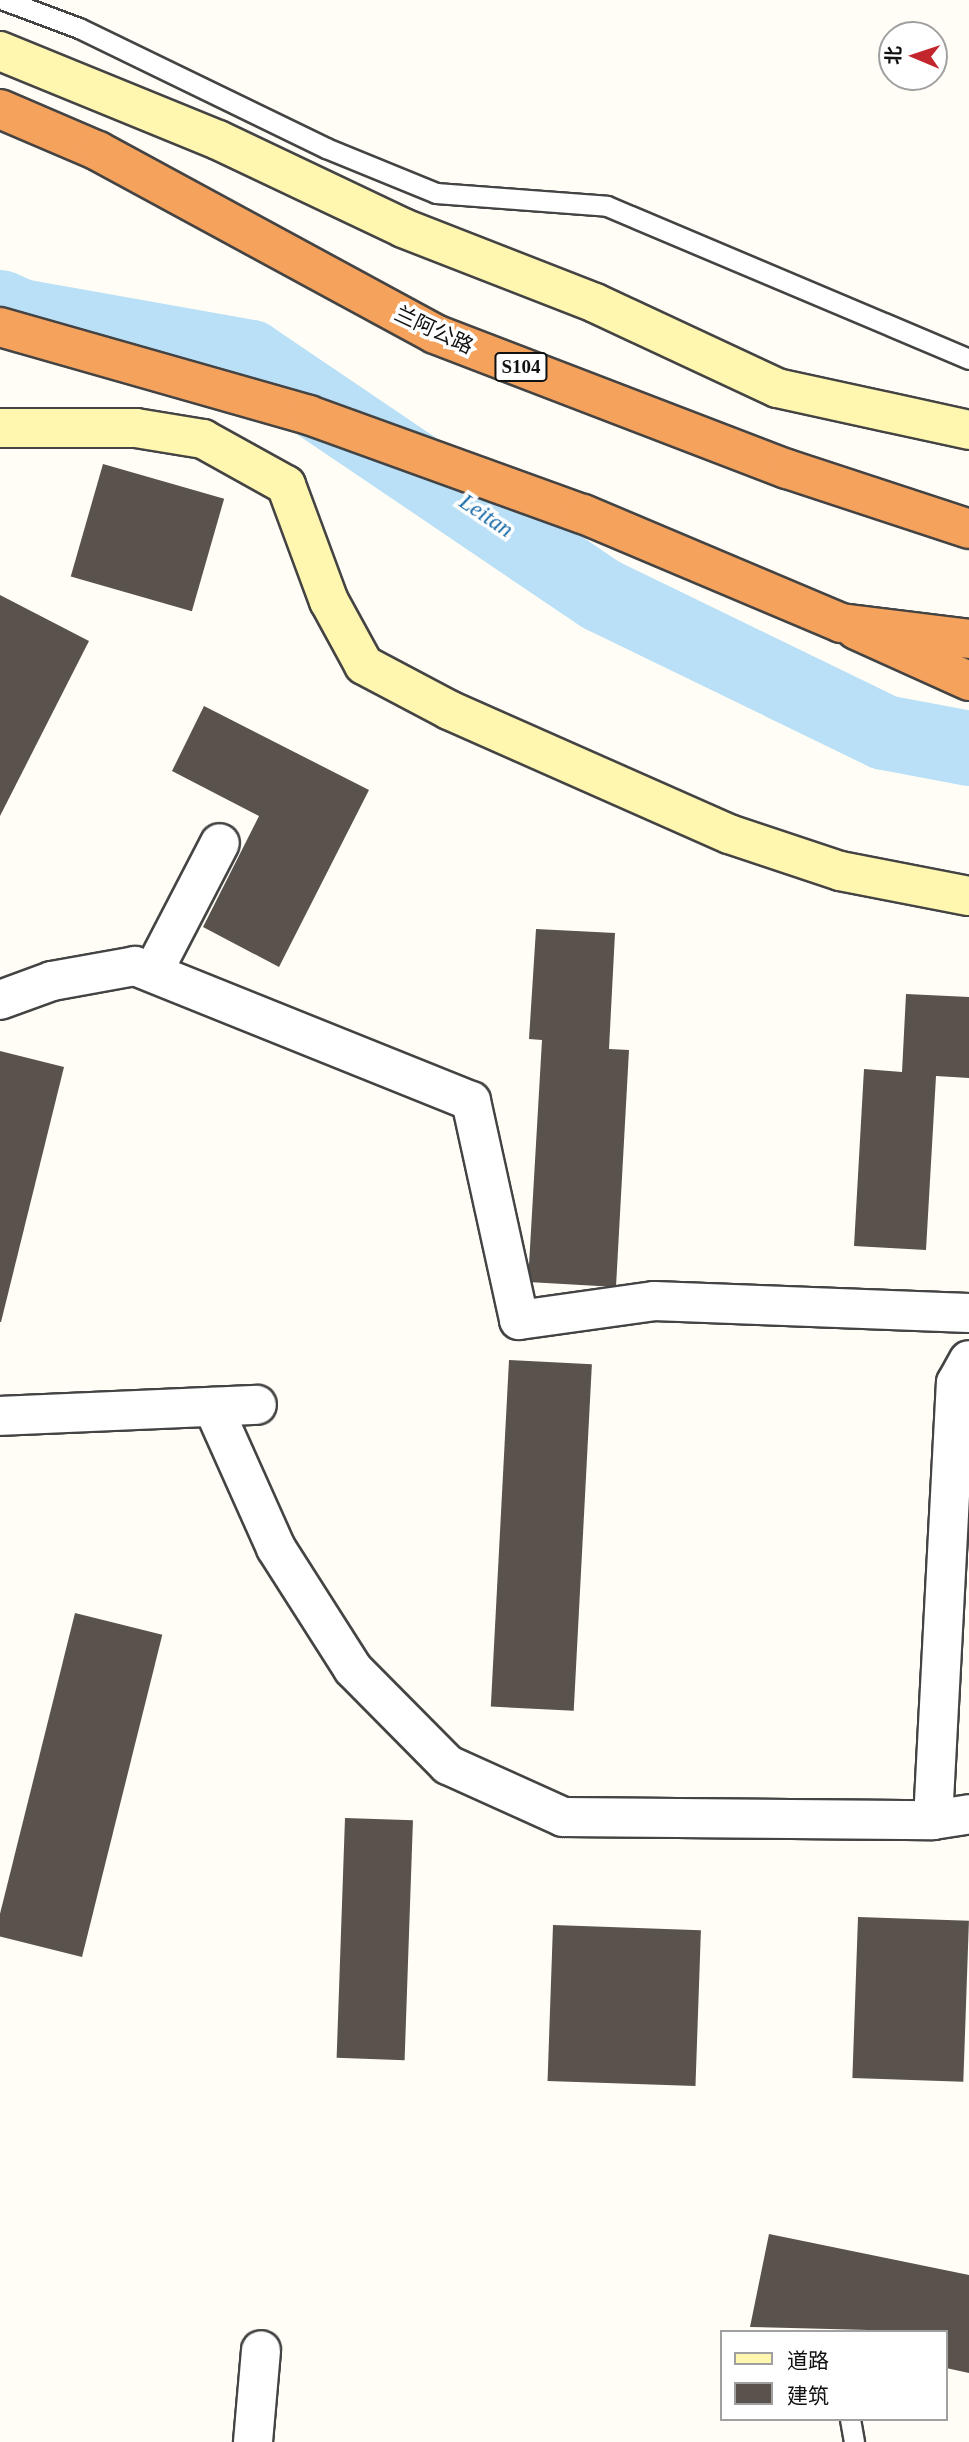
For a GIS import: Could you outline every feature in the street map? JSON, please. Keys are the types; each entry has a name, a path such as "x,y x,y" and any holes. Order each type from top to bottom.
{"highway":[{"name":"兰阿公路","path":"0,109 98,151 435,334 787,469 969,529"},
{"path":"0,327 309,415 583,514 841,623 969,681"},
{"path":"841,623 969,639"}],"street":[{"path":"0,51 218,140 403,228 595,303 777,388 969,430"},
{"path":"0,428 136,428 203,439 286,485 334,610 364,665 449,710 729,834 840,871 969,896"},
{"path":"153,972 220,843"},
{"path":"0,1000 64,978 135,966 471,1101 519,1320 654,1301 969,1312"},
{"path":"213,1407 276,1548 353,1670 448,1765 563,1817 951,1817 956,1383 969,1360"},
{"path":"0,1416 257,1405"},
{"path":"253,2442 261,2350"}],"lane":[{"path":"4,0 79,28 326,148 436,193 607,206 969,359"},
{"path":"850,2421 854,2442"}],"building":[{"path":"103,464 224,499 192,611 71,576"},
{"path":"0,595 89,641 0,816"},
{"path":"204,706 369,790 279,967 203,927 259,816 172,771"},
{"path":"536,929 615,933 609,1049 629,1050 616,1287 528,1282 542,1040 529,1039"},
{"path":"906,994 969,997 969,1078 936,1076 926,1250 854,1246 864,1069 902,1072"},
{"path":"0,1051 64,1067 1,1322 0,1322"},
{"path":"509,1360 592,1364 574,1711 491,1707"},
{"path":"75,1613 162,1635 82,1957 0,1936 0,1914"},
{"path":"345,1818 413,1820 405,2060 337,2058"},
{"path":"858,1917 969,1921 963,2082 852,2078"},
{"path":"553,1925 701,1930 695,2086 548,2081"},
{"path":"769,2234 969,2275 969,2373 948,2368 948,2330 750,2327"}],"waterway":[{"name":"Leitan","path":"0,307 20,316 250,357 602,595 884,732 969,748"}]}
